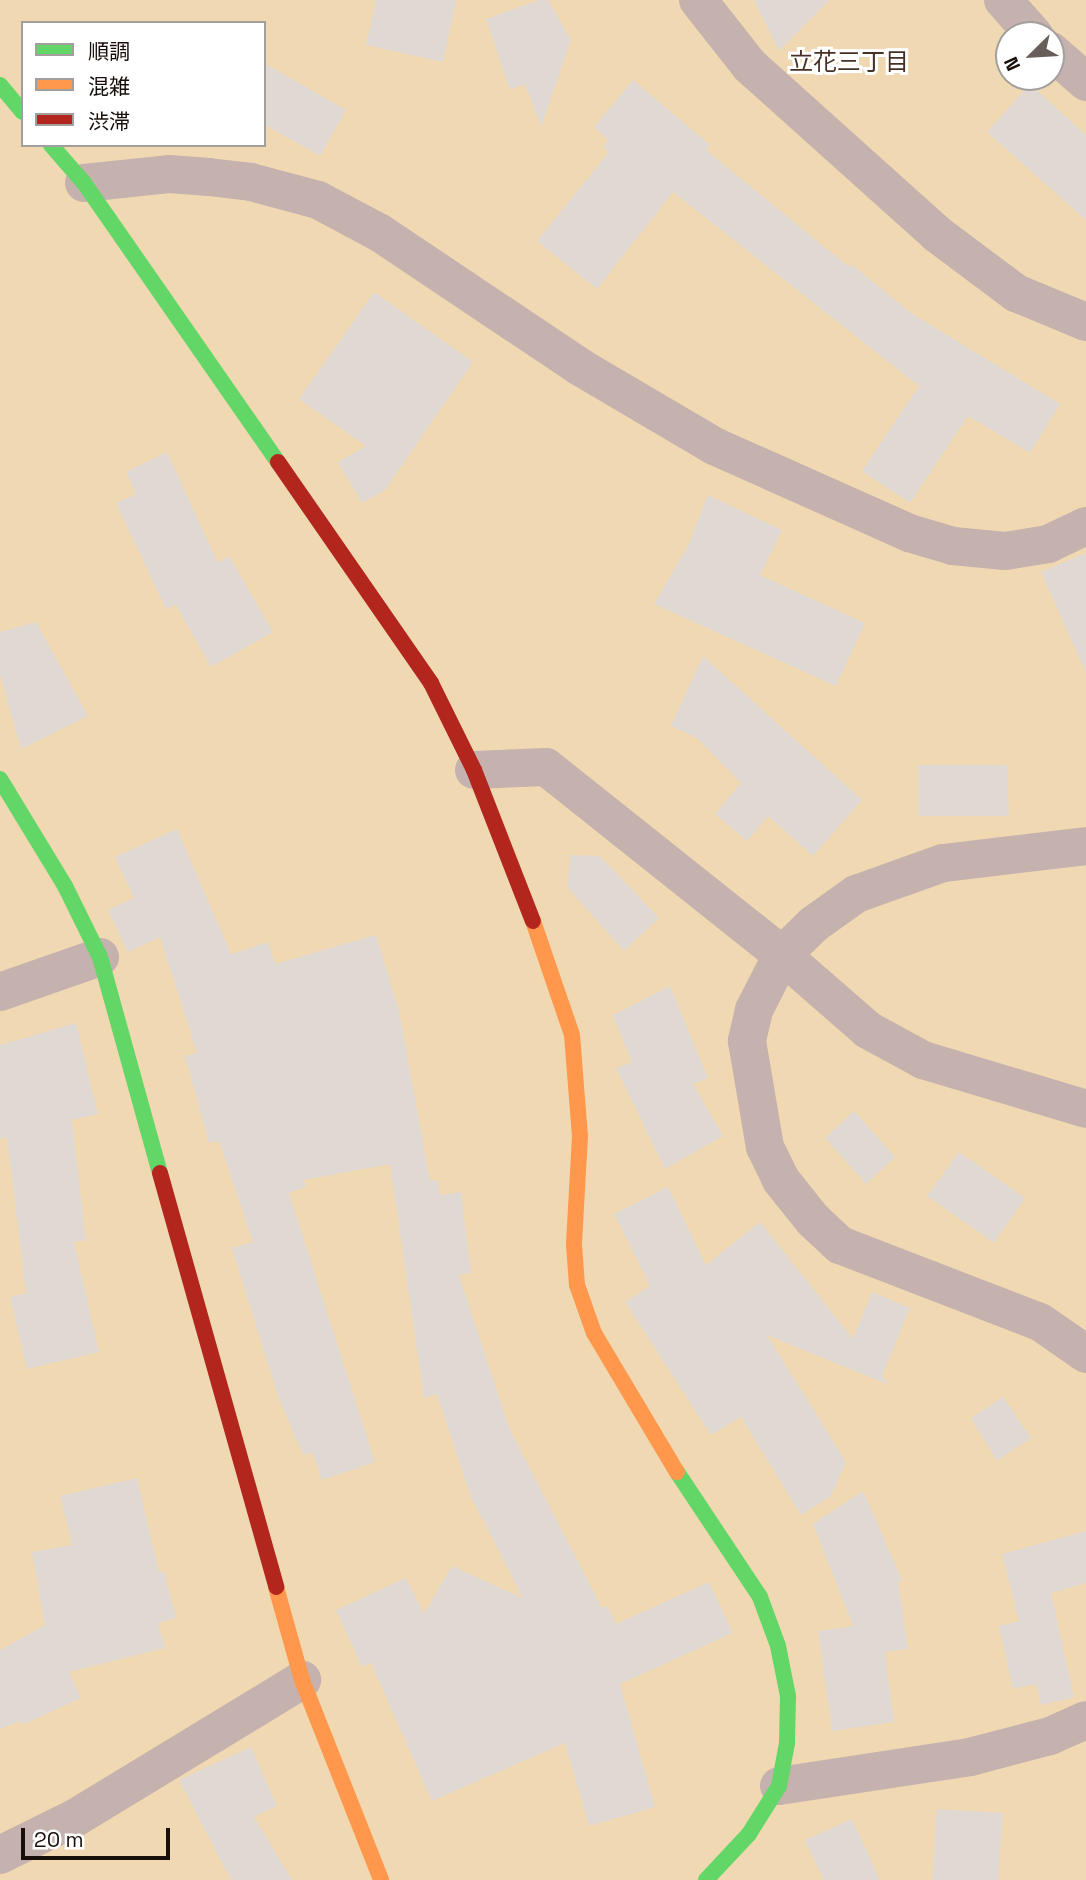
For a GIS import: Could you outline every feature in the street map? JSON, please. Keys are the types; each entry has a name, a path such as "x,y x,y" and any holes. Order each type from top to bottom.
{"street":[{"path":"698,0 750,66 937,234 1016,293 1086,321"},
{"path":"1003,0 1022,21"},
{"path":"1065,63 1086,82"},
{"path":"0,85 21,110"},
{"path":"53,147 84,183 397,630 431,683 474,770 572,1035 580,1136 574,1245 577,1285 594,1333 631,1401 760,1597 778,1646 788,1696 787,1743 779,1786 749,1834 706,1880"},
{"path":"84,183 169,174 251,182 317,200 380,233 580,367 714,446 909,533 953,546 1005,551 1048,544 1086,526"},
{"path":"474,770 546,767 782,955 868,1030 923,1060 1086,1109"},
{"path":"0,779 65,886 100,957 302,1681 381,1880"},
{"path":"1086,846 1015,852 908,872 856,894 814,924 782,955 754,1010 747,1041 765,1147 781,1180 813,1220 840,1245 1040,1322 1086,1354"},
{"path":"0,992 100,957"},
{"path":"0,1855 75,1818 302,1681"},
{"path":"779,1786 970,1757 1050,1735 1086,1720"}],"shaded area":[{"path":"0,0 1086,0 1086,1880 0,1880"}],"building":[{"path":"376,0 456,0 443,62 366,45"},
{"path":"539,0 548,0 571,40 541,127 525,84 510,90 486,19"},
{"path":"754,0 830,0 779,51"},
{"path":"266,64 346,110 320,156 266,125"},
{"path":"633,80 710,145 706,150 849,267 851,264 911,313 1060,404 1030,453 968,416 910,503 862,471 919,386 673,192 597,289 537,241 609,152 603,147 608,140 594,127"},
{"path":"1024,91 1038,91 1086,135 1086,220 987,132"},
{"path":"374,292 473,362 385,490 362,503 338,462 366,446 299,399"},
{"path":"167,452 218,563 229,556 273,632 211,667 176,605 166,609 116,503 136,494 126,472"},
{"path":"708,495 782,530 760,575 865,623 836,686 654,604 688,546"},
{"path":"1086,553 1086,673 1041,572"},
{"path":"36,622 88,716 21,749 0,675 0,632"},
{"path":"703,656 862,800 813,856 768,816 747,841 715,814 741,783 697,738 671,726"},
{"path":"918,765 1007,765 1009,816 918,816"},
{"path":"177,829 231,954 268,942 275,964 376,935 399,1011 430,1181 438,1180 440,1195 461,1192 471,1273 459,1275 510,1430 602,1608 607,1606 616,1624 709,1582 733,1633 620,1684 655,1807 589,1826 565,1743 432,1801 371,1663 362,1667 336,1610 406,1578 424,1614 452,1566 523,1598 470,1495 437,1394 424,1398 390,1164 304,1180 306,1187 289,1193 375,1462 322,1480 312,1452 303,1455 278,1396 232,1248 253,1242 219,1141 209,1143 185,1056 197,1053 160,937 128,952 108,910 134,898 115,857"},
{"path":"570,855 600,856 659,918 624,951 568,888"},
{"path":"670,986 708,1078 693,1084 723,1136 665,1169 616,1068 632,1062 613,1015"},
{"path":"76,1023 98,1114 72,1120 86,1240 74,1242 99,1352 27,1369 10,1297 26,1293 7,1137 0,1139 0,1045"},
{"path":"854,1111 895,1157 866,1184 825,1138"},
{"path":"959,1152 1025,1198 994,1243 927,1196"},
{"path":"668,1187 706,1265 760,1222 853,1339 872,1292 910,1308 882,1376 889,1385 767,1335 846,1462 831,1496 801,1515 741,1417 711,1435 625,1302 650,1286 614,1214"},
{"path":"1003,1397 1031,1438 997,1461 971,1418"},
{"path":"137,1478 159,1572 164,1571 176,1618 158,1623 165,1648 69,1672 81,1698 22,1725 20,1721 0,1729 0,1650 45,1625 32,1552 72,1545 60,1496"},
{"path":"863,1491 902,1580 898,1582 908,1649 885,1652 894,1722 832,1731 818,1631 853,1626 813,1524"},
{"path":"1086,1531 1086,1583 1051,1593 1074,1697 1041,1705 1036,1684 1013,1689 999,1626 1019,1621 1002,1554"},
{"path":"251,1747 277,1806 254,1817 292,1880 231,1880 179,1780"},
{"path":"937,1809 1003,1813 998,1880 932,1880"},
{"path":"852,1819 880,1880 824,1880 805,1840"}],"traffic: fast":[{"path":"0,85 21,110"},
{"path":"53,147 84,183 278,462"},
{"path":"0,779 65,886 100,957 160,1173"},
{"path":"677,1472 760,1597 778,1646 788,1696 787,1743 779,1786 749,1834 706,1880"}],"traffic: slow":[{"path":"533,921 572,1035 580,1136 574,1245 577,1285 594,1333 677,1472"},
{"path":"276,1587 302,1680 381,1880"}],"traffic: jam":[{"path":"278,462 431,683 474,770 533,921"},
{"path":"160,1173 276,1587"}],"district":[{"name":"立花三丁目","path":"849,62"}]}
